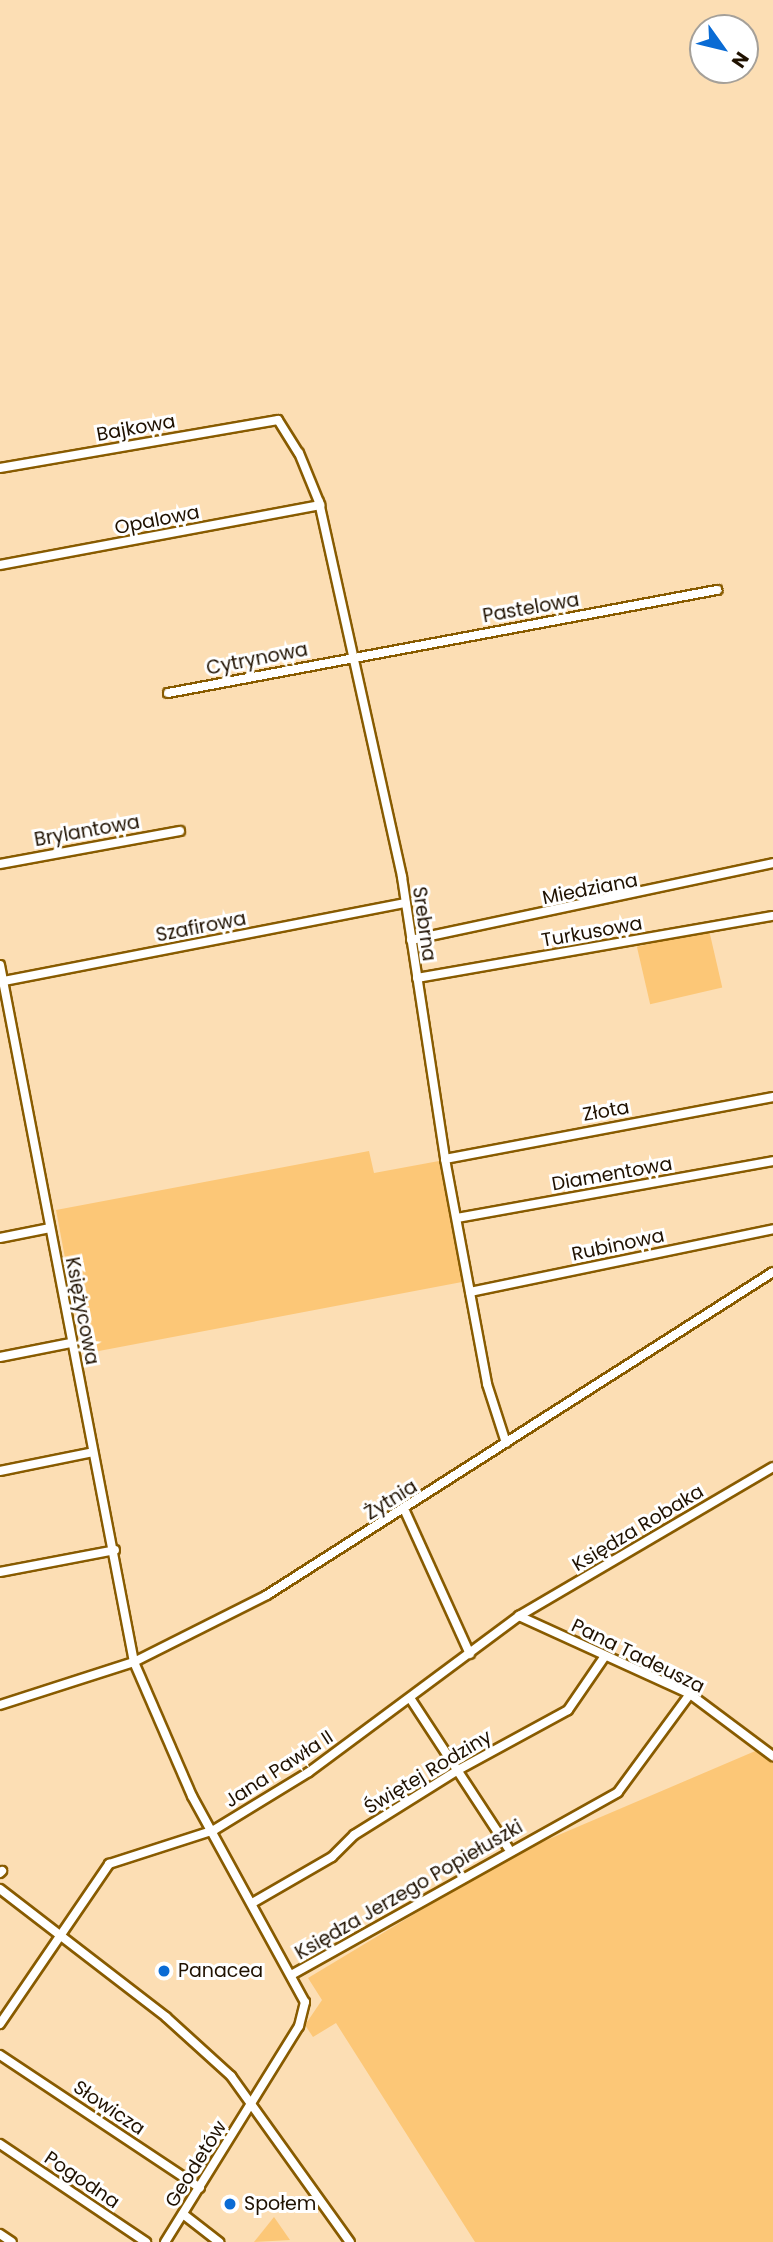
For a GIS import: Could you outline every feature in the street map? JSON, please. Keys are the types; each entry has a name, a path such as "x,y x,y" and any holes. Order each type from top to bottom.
{"street":[{"name":"Bajkowa","path":"0,468 278,420"},
{"name":"Srebrna","path":"278,420 320,505 405,903 445,1159 496,1427 506,1443"},
{"name":"Opalowa","path":"0,565 320,505"},
{"name":"Pastelowa","path":"352,657 717,590"},
{"name":"Cytrynowa","path":"168,692 352,657"},
{"name":"Brylantowa","path":"0,864 180,831"},
{"name":"Miedziana","path":"411,940 773,863"},
{"name":"Szafirowa","path":"4,981 405,903"},
{"name":"Turkusowa","path":"416,978 773,916"},
{"name":"Księżycowa","path":"0,965 71,1343 115,1550 134,1662 192,1796 254,1902"},
{"name":"Złota","path":"445,1159 773,1097"},
{"name":"Diamentowa","path":"457,1218 773,1161"},
{"path":"0,1238 50,1228"},
{"name":"Rubinowa","path":"470,1292 773,1229"},
{"name":"Żytnia","path":"0,1705 134,1662 267,1595 405,1511 773,1272"},
{"path":"0,1357 71,1343"},
{"path":"0,1471 93,1452"},
{"name":"Księdza Robaka","path":"519,1616 773,1467"},
{"path":"405,1511 470,1654"},
{"path":"0,1572 115,1550"},
{"name":"Jana Pawła II","path":"0,2024 109,1864 214,1830 309,1772 519,1616"},
{"name":"Pana Tadeusza","path":"519,1616 690,1694 773,1756"},
{"name":"Świętej Rodziny","path":"254,1902 332,1857 354,1835 458,1770 568,1710 605,1656"},
{"name":"Księdza Jerzego Popiełuszki","path":"293,1974 508,1848 618,1792 690,1694"},
{"path":"410,1698 508,1848"},
{"path":"0,1889 166,2017 254,2102 350,2242"},
{"name":"Geodetów","path":"165,2242 254,2102 303,2018 305,2002 254,1902"},
{"name":"Słowicza","path":"0,2055 200,2188"},
{"name":"Pogodna","path":"0,2144 146,2242"},
{"path":"183,2214 219,2242"},
{"path":"0,2234 12,2242"}],"shaded area":[{"path":"709,930 722,987 650,1004 637,947"},
{"path":"369,1151 374,1173 439,1161 462,1282 83,1354 56,1210"},
{"path":"760,1749 773,1763 773,2242 475,2242 336,2023 313,2037 305,2025 322,2000 308,1978 514,1854"},
{"path":"274,2217 290,2240 254,2242"}],"place":[{"name":"Panacea","path":"164,1971"},
{"name":"Społem","path":"230,2204"}]}
